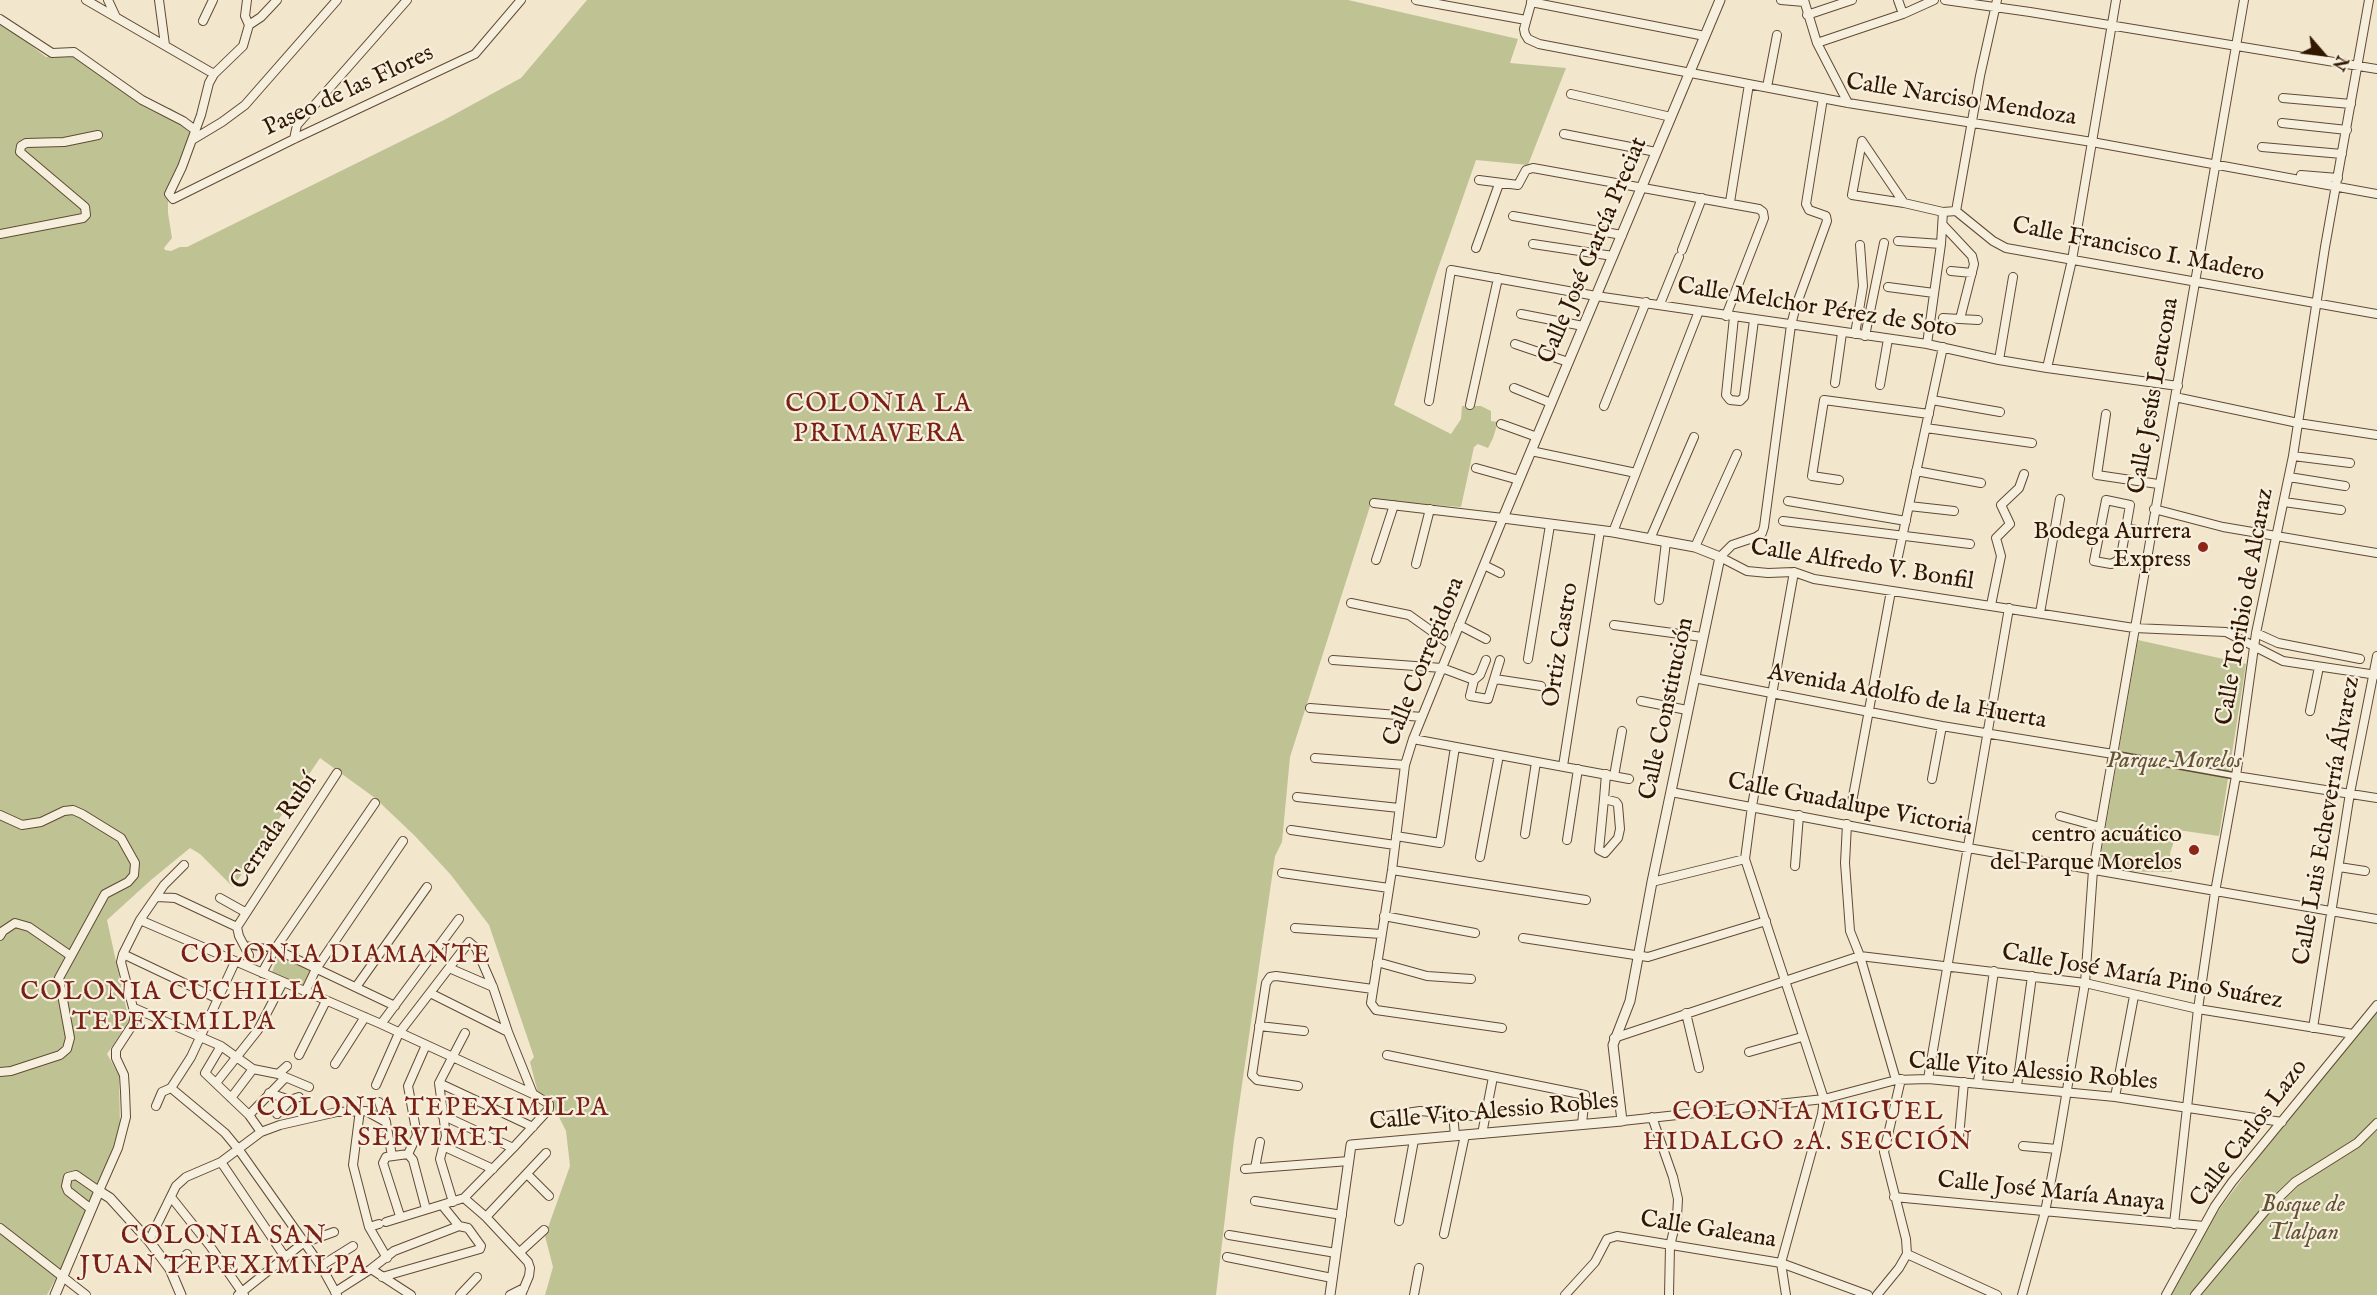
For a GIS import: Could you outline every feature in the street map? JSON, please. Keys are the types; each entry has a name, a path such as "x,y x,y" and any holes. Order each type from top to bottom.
{"street":[{"path":"86,0 214,74"},
{"path":"108,0 115,15"},
{"path":"159,0 165,45"},
{"path":"203,21 213,0"},
{"path":"192,140 209,83 214,74 243,46 249,25 245,16 247,0"},
{"path":"249,25 261,17 277,0"},
{"path":"192,140 245,105 337,0"},
{"path":"294,139 297,125 406,0"},
{"name":"Paseo de las Flores","path":"192,140 169,194 170,197 176,199 294,139 475,54 521,0"},
{"path":"1416,0 1526,20 1531,1 1568,4 1705,36"},
{"name":"Calle José García Preciat","path":"1503,518 1720,0"},
{"path":"1781,0 1804,1 1817,43 1848,103"},
{"path":"1808,15 1852,0"},
{"path":"1898,0 1903,14"},
{"path":"1817,43 1903,14 1934,0"},
{"path":"1945,0 1996,4 2112,27 2377,69"},
{"path":"2047,368 2072,260 2116,0"},
{"name":"Calle Jesús Leucona","path":"2022,1295 2045,1212 2067,1092 2085,983 2092,870 2244,0"},
{"name":"Calle Toribio de Alcaraz","path":"2174,1224 2198,1009 2215,892 2236,776 2256,633 2293,456 2315,304 2369,0"},
{"path":"1904,203 1862,141 1852,195 1943,212 1956,211 1996,4"},
{"path":"0,19 52,53 74,52 142,100 183,121 195,130"},
{"name":"Calle Narciso Mendoza","path":"1526,20 1525,34 1528,39 1539,44 1848,103 2215,163 2377,194"},
{"path":"1767,87 1778,35"},
{"path":"1730,202 1749,84"},
{"path":"1571,94 1671,117"},
{"path":"1720,557 1732,545 1756,537 1764,527 1791,326 1827,221 1826,216 1809,210 1806,204 1824,98"},
{"path":"2283,98 2351,104"},
{"path":"2282,123 2347,130"},
{"path":"1564,134 1656,152"},
{"path":"0,234 83,218 86,215 85,207 20,152 21,146 26,143 64,142 98,135"},
{"path":"2262,147 2342,154"},
{"path":"1479,180 1518,185 1526,170 1533,168 1759,209 1764,212 1764,218 1730,316 1726,395 1730,400 1740,401 1744,397 1754,320"},
{"path":"2301,175 2338,178"},
{"path":"1476,248 1499,184"},
{"path":"1660,304 1702,198"},
{"name":"Calle Francisco I. Madero","path":"1956,211 2000,246 2377,314"},
{"path":"1926,344 1941,244 1943,212"},
{"path":"1513,216 1622,235"},
{"path":"1943,225 1974,260 1960,319"},
{"path":"1898,241 1941,244"},
{"path":"1865,336 1884,243"},
{"path":"1533,244 1612,256"},
{"path":"1855,334 1863,286 1860,245"},
{"name":"Calle Melchor Pérez de Soto","path":"1429,401 1451,270 1596,296 1926,344 2047,368 2178,386"},
{"path":"1951,271 1972,273"},
{"path":"1999,360 2013,277"},
{"path":"1470,405 1498,278"},
{"path":"1888,287 1934,293"},
{"path":"1604,406 1647,302"},
{"path":"1614,532 1699,311"},
{"path":"1521,314 1583,326"},
{"path":"1943,318 1978,320"},
{"path":"1835,383 1842,333"},
{"path":"1880,385 1888,339"},
{"path":"1515,344 1568,362"},
{"path":"1897,561 1943,347"},
{"path":"1514,388 1551,403"},
{"path":"2175,397 2298,423 2377,435"},
{"path":"1839,480 1812,476 1824,400 1929,414"},
{"path":"1932,400 2000,412"},
{"path":"2106,414 2097,475 2158,484"},
{"path":"1501,424 1537,437"},
{"path":"1926,428 2032,443"},
{"path":"1650,539 1694,437"},
{"path":"1531,451 1636,473"},
{"path":"1695,547 1737,454"},
{"path":"2293,456 2350,463"},
{"path":"1476,468 1519,480"},
{"path":"1916,471 1981,483"},
{"path":"1991,605 2001,556 1996,538 2010,524 2001,505 2019,488 2024,474"},
{"path":"2289,477 2345,486"},
{"path":"2040,613 2060,499"},
{"path":"2106,500 2130,505 2126,528 2121,556 2117,561 2111,564 2094,561 2106,500"},
{"path":"1788,501 1906,521"},
{"path":"2284,502 2341,510"},
{"name":"Calle Alfredo V. Bonfil","path":"1374,503 1614,532 1695,547 1747,571 1794,572 1814,579 2134,628 2211,629 2226,632 2283,661 2319,668 2375,674"},
{"path":"1376,560 1394,505"},
{"path":"1909,507 1954,512"},
{"path":"1416,564 1430,509"},
{"path":"2154,509 2223,527 2377,553"},
{"name":"Calle Corregidora","path":"1502,1028 1376,1010 1371,1003 1392,870 1405,765 1413,739 1503,518"},
{"path":"1783,521 1970,544"},
{"path":"1528,659 1550,525"},
{"path":"2126,528 2150,533"},
{"name":"Ortiz Castro","path":"1563,766 1600,531"},
{"path":"1659,600 1666,542"},
{"name":"Calle Constitución","path":"1622,1121 1612,1045 1630,1001 1652,882 1720,557"},
{"path":"1484,565 1500,573"},
{"path":"1786,1295 1781,1263 1822,1114 1824,1099 1745,859 1752,806 1794,572"},
{"path":"1852,802 1891,591"},
{"path":"1351,603 1409,615 1451,645"},
{"path":"1928,1078 2009,608"},
{"path":"1460,625 1486,639"},
{"path":"1614,625 1702,637"},
{"path":"2256,633 2278,643 2360,659"},
{"name":"Calle Luis Echeverría Álvarez","path":"2313,1028 2350,793 2377,656"},
{"path":"1333,660 1442,668 1474,680"},
{"path":"1486,660 1480,675 1474,680 1470,696 1488,699 1500,660"},
{"path":"2310,711 2319,668"},
{"name":"Avenida Adolfo de la Huerta","path":"1694,678 1942,726 2113,754"},
{"path":"1495,679 1541,686"},
{"path":"1641,701 1687,710"},
{"path":"1310,708 1422,717"},
{"path":"1932,779 1942,726"},
{"path":"1604,799 1616,802 1618,805 1620,829 1618,838 1605,853 1599,850 1604,799 1622,731"},
{"path":"1413,739 1629,778"},
{"path":"1291,830 1395,841 1440,843 1455,747"},
{"path":"2113,754 2377,798"},
{"path":"1480,857 1499,755"},
{"path":"1315,758 1405,765"},
{"path":"1525,834 1536,762"},
{"path":"1567,840 1578,769"},
{"name":"Cerrada Rubí","path":"247,966 249,956 237,927 337,773"},
{"name":"Calle Guadalupe Victoria","path":"1671,792 1968,848 2377,919"},
{"path":"1297,797 1399,808"},
{"path":"262,973 274,949 375,803"},
{"path":"0,815 22,825 41,822 64,811 73,810 82,813 121,838 135,863 134,875 128,882 105,894 59,978 70,1038 67,1049 60,1055 11,1071 0,1072"},
{"path":"1795,866 1799,815"},
{"path":"2060,816 2100,827"},
{"path":"1847,825 1845,862 1850,930 1899,1080 1884,1152 1906,1239 1907,1254 1899,1268 1877,1295"},
{"path":"305,992 316,969 403,842"},
{"path":"1652,882 1745,859"},
{"path":"55,1295 118,1149 126,1117 124,1075 116,1058 116,1050 133,1024 134,1008 125,982 121,962 123,954 140,920 158,897 164,885 184,865"},
{"path":"2339,867 2365,871"},
{"path":"1392,870 1586,900"},
{"path":"1282,873 1389,888"},
{"path":"356,987 427,887"},
{"path":"158,897 175,898 237,927"},
{"name":"Cerrada Rubí","path":"220,898 245,912"},
{"path":"1384,916 1475,933"},
{"path":"381,1024 459,919"},
{"path":"140,920 381,1024 533,1094 549,1104 549,1109 464,1198 369,1227"},
{"path":"1523,938 1651,957 1766,921"},
{"path":"0,936 3,931 15,923 29,927 71,956"},
{"path":"1295,928 1381,934"},
{"path":"375,1085 399,1033 469,942 476,948 493,987 533,1094"},
{"path":"245,945 274,949 395,1006"},
{"path":"123,954 218,999"},
{"name":"Calle José María Pino Suárez","path":"1614,1038 1860,956 2085,983 2198,1009 2353,1034"},
{"path":"156,1106 162,1092 171,1088 191,1057 235,962"},
{"path":"1377,962 1427,976 1471,979"},
{"path":"449,968 493,987"},
{"path":"1978,1082 1994,971"},
{"path":"1298,1086 1257,1080 1252,1075 1266,983 1270,977 1276,975 1373,989"},
{"path":"2017,1086 2032,976"},
{"path":"216,1083 258,1030 283,982"},
{"path":"430,993 508,1032"},
{"path":"2115,1097 2134,996"},
{"path":"299,1055 326,1000"},
{"name":"Calle Carlos Lazo","path":"2166,1295 2204,1226 2232,1182 2377,1005"},
{"path":"134,1008 202,1036 254,1069 309,1087"},
{"path":"1686,1013 1699,1068"},
{"path":"335,1064 365,1017"},
{"path":"1259,1026 1304,1031"},
{"path":"453,1202 440,1159 446,1136 439,1083 465,1033"},
{"path":"1749,1052 1802,1037"},
{"path":"408,1154 417,1135 408,1086 426,1045"},
{"path":"221,1046 205,1073 249,1115 261,1132"},
{"path":"1387,1055 1585,1095 1582,1124"},
{"path":"249,1115 269,1093 287,1065"},
{"path":"231,1098 254,1069"},
{"path":"1482,1134 1493,1077"},
{"name":"Calle Vito Alessio Robles","path":"1349,1161 1347,1145 1622,1121 1824,1099 1899,1080 1928,1078 2115,1097 2282,1122"},
{"path":"1959,1137 1964,1082"},
{"path":"439,1083 533,1126"},
{"path":"171,1088 225,1133 239,1150 321,1266 336,1293 394,1251 459,1226 468,1228 481,1246 480,1249 382,1277"},
{"path":"269,1093 290,1100"},
{"path":"277,1114 290,1100 299,1097"},
{"path":"379,1102 386,1122 392,1155"},
{"path":"149,1241 176,1186 186,1177 221,1162 261,1132 322,1114 360,1110 386,1122"},
{"path":"360,1110 353,1165 369,1227 387,1258"},
{"path":"1386,1116 1420,1111 1473,1116"},
{"path":"1444,1234 1460,1136 1453,1113"},
{"path":"442,1115 513,1148"},
{"path":"1652,1118 1673,1177 1678,1199 1670,1246 1669,1295"},
{"path":"2195,1295 2265,1210 2295,1182 2357,1143 2377,1123"},
{"path":"1399,1221 1414,1140"},
{"path":"1255,1168 1260,1142"},
{"path":"443,1146 492,1169"},
{"path":"2023,1146 2057,1149"},
{"path":"486,1217 546,1153"},
{"path":"400,1216 383,1163 384,1159 392,1155 408,1154"},
{"path":"408,1154 413,1160 426,1209"},
{"path":"1245,1169 1349,1161 1330,1295"},
{"path":"221,1162 285,1257"},
{"path":"527,1174 549,1196"},
{"path":"91,1209 68,1191 66,1181 71,1175 76,1175 110,1198 149,1241 170,1269 181,1295"},
{"path":"171,1197 210,1246 241,1294 303,1243 334,1232"},
{"name":"Calle José María Anaya","path":"1894,1197 2204,1226"},
{"path":"464,1198 520,1252 530,1268 523,1292 510,1295"},
{"path":"1255,1201 1342,1215"},
{"path":"442,1204 459,1226"},
{"path":"0,1228 86,1295"},
{"path":"520,1252 544,1230"},
{"path":"1229,1235 1336,1253"},
{"name":"Calle Galeana","path":"1565,1295 1594,1262 1607,1239 1612,1236 1781,1263 1868,1295"},
{"path":"321,1266 353,1246"},
{"path":"170,1269 187,1254"},
{"path":"1907,1254 1997,1295"},
{"path":"1227,1257 1332,1278"},
{"path":"1414,1295 1419,1268"},
{"path":"371,1269 411,1295"},
{"path":"460,1295 477,1277"}],"green space":[{"path":"587,0 1348,0 1518,39 1510,63 1566,68 1528,165 1476,160 1394,405 1451,434 1461,419 1462,406 1481,406 1491,411 1491,421 1498,422 1493,438 1488,448 1478,444 1474,447 1461,507 1372,500 1290,757 1282,842 1275,856 1234,1140 1216,1295 545,1295 553,1267 545,1236 570,1166 566,1131 554,1107 538,1093 530,1062 534,1057 489,925 451,875 415,836 375,798 320,758 233,887 200,854 190,848 107,920 129,1021 107,1054 119,1075 120,1126 115,1143 61,1269 47,1295 0,1295 0,21 46,57 75,55 144,107 167,118 163,112 170,108 178,113 185,124 181,125 191,134 187,165 168,196 172,238 164,248 171,251 187,247 444,120 521,78"},
{"name":"Parque Morelos","path":"2138,640 2246,664 2219,836 2178,830 2170,853 2172,872 2098,871"},
{"path":"279,954 311,968 304,985 272,972"},
{"name":"Bosque de Tlalpan","path":"2377,1009 2377,1295 2169,1295 2215,1215 2287,1119"}],"place":[{"name":"Bodega Aurrera Express","path":"2203,547"},
{"name":"centro acuático del Parque Morelos","path":"2194,850"}],"district":[{"name":"COLONIA LA PRIMAVERA","path":"879,421"},
{"name":"COLONIA DIAMANTE","path":"336,957"},
{"name":"COLONIA CUCHILLA TEPEXIMILPA","path":"174,1009"},
{"name":"COLONIA TEPEXIMILPA SERVIMET","path":"433,1125"},
{"name":"COLONIA MIGUEL HIDALGO 2A. SECCIÓN","path":"1808,1129"},
{"name":"COLONIA SAN JUAN TEPEXIMILPA","path":"224,1253"}]}
